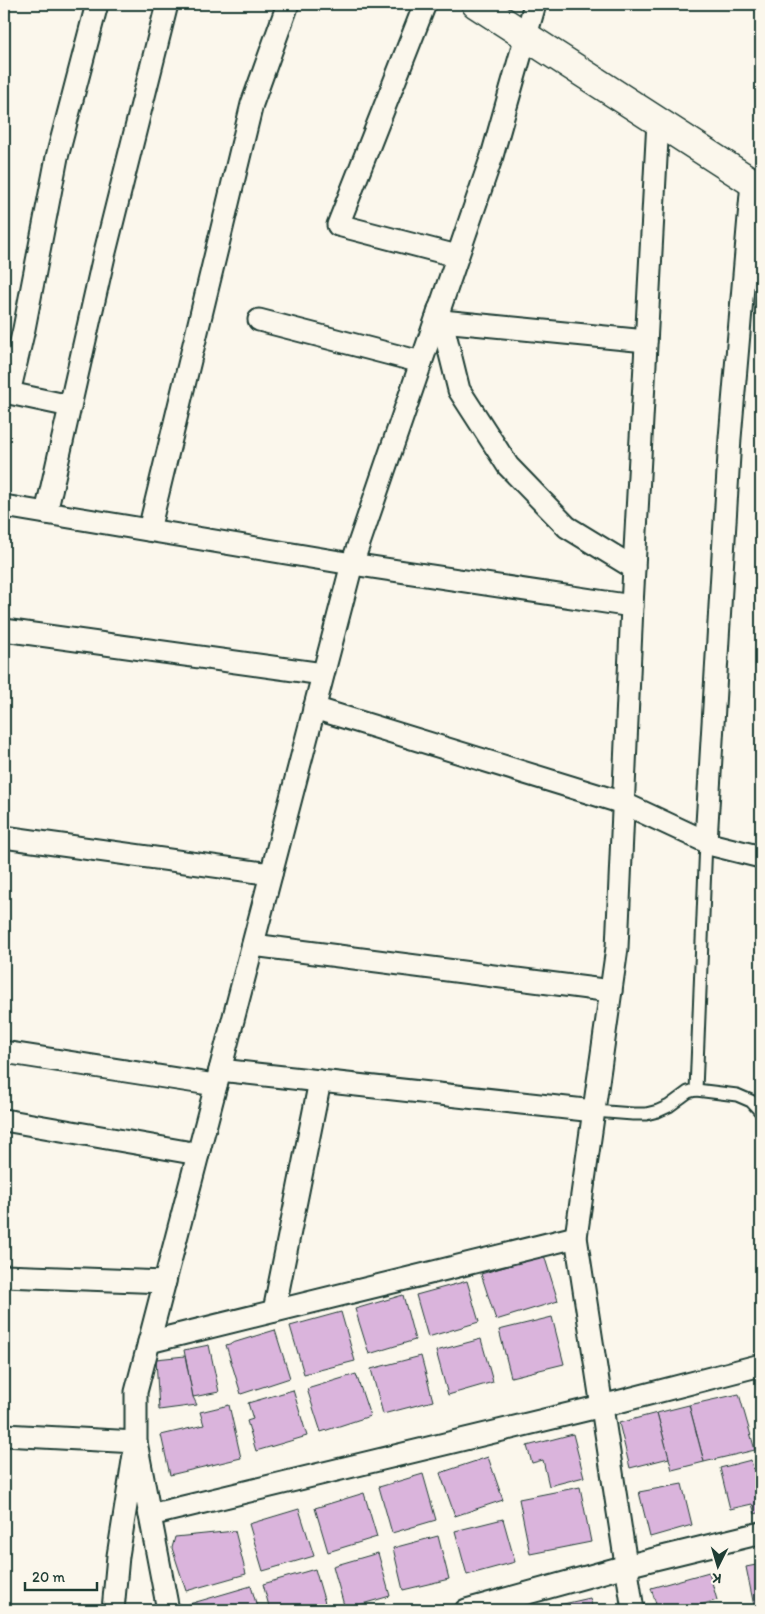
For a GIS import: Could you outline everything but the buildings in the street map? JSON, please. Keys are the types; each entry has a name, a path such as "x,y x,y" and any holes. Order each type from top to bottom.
{"main road":[{"path":"476,4 658,121 758,181"}],"street":[{"path":"70,406 6,402 24,329 57,157 97,4"},
{"path":"46,513 104,256 167,4"},
{"path":"148,530 252,104 288,4"},
{"path":"426,4 338,224 457,256"},
{"path":"113,1610 118,1556 136,1442 136,1392 314,708 352,564 421,362 440,315 457,256 492,156 527,36 534,4"},
{"path":"633,1610 576,1237 617,948 632,606 658,121"},
{"path":"706,841 730,438 758,181"},
{"path":"440,315 646,341"},
{"path":"440,315 459,390 508,466 567,527 634,568"},
{"path":"259,320 421,362"},
{"path":"4,506 352,564 632,606"},
{"path":"4,630 323,674"},
{"path":"314,708 623,803 713,844 761,857"},
{"path":"4,837 271,874"},
{"path":"252,945 611,991"},
{"path":"4,1052 218,1077 320,1081 594,1111"},
{"path":"274,1311 320,1081"},
{"path":"4,1120 198,1154"},
{"path":"149,1342 576,1237"},
{"path":"4,1276 165,1282"},
{"path":"150,1515 602,1406 761,1365"},
{"path":"4,1435 136,1442"},
{"path":"136,1442 168,1610"},
{"path":"466,1610 626,1566 761,1534"}],"lane":[{"path":"696,1090 706,841"},
{"path":"594,1111 646,1114 669,1106 688,1092 696,1090 737,1095 751,1101 761,1112"}]}
